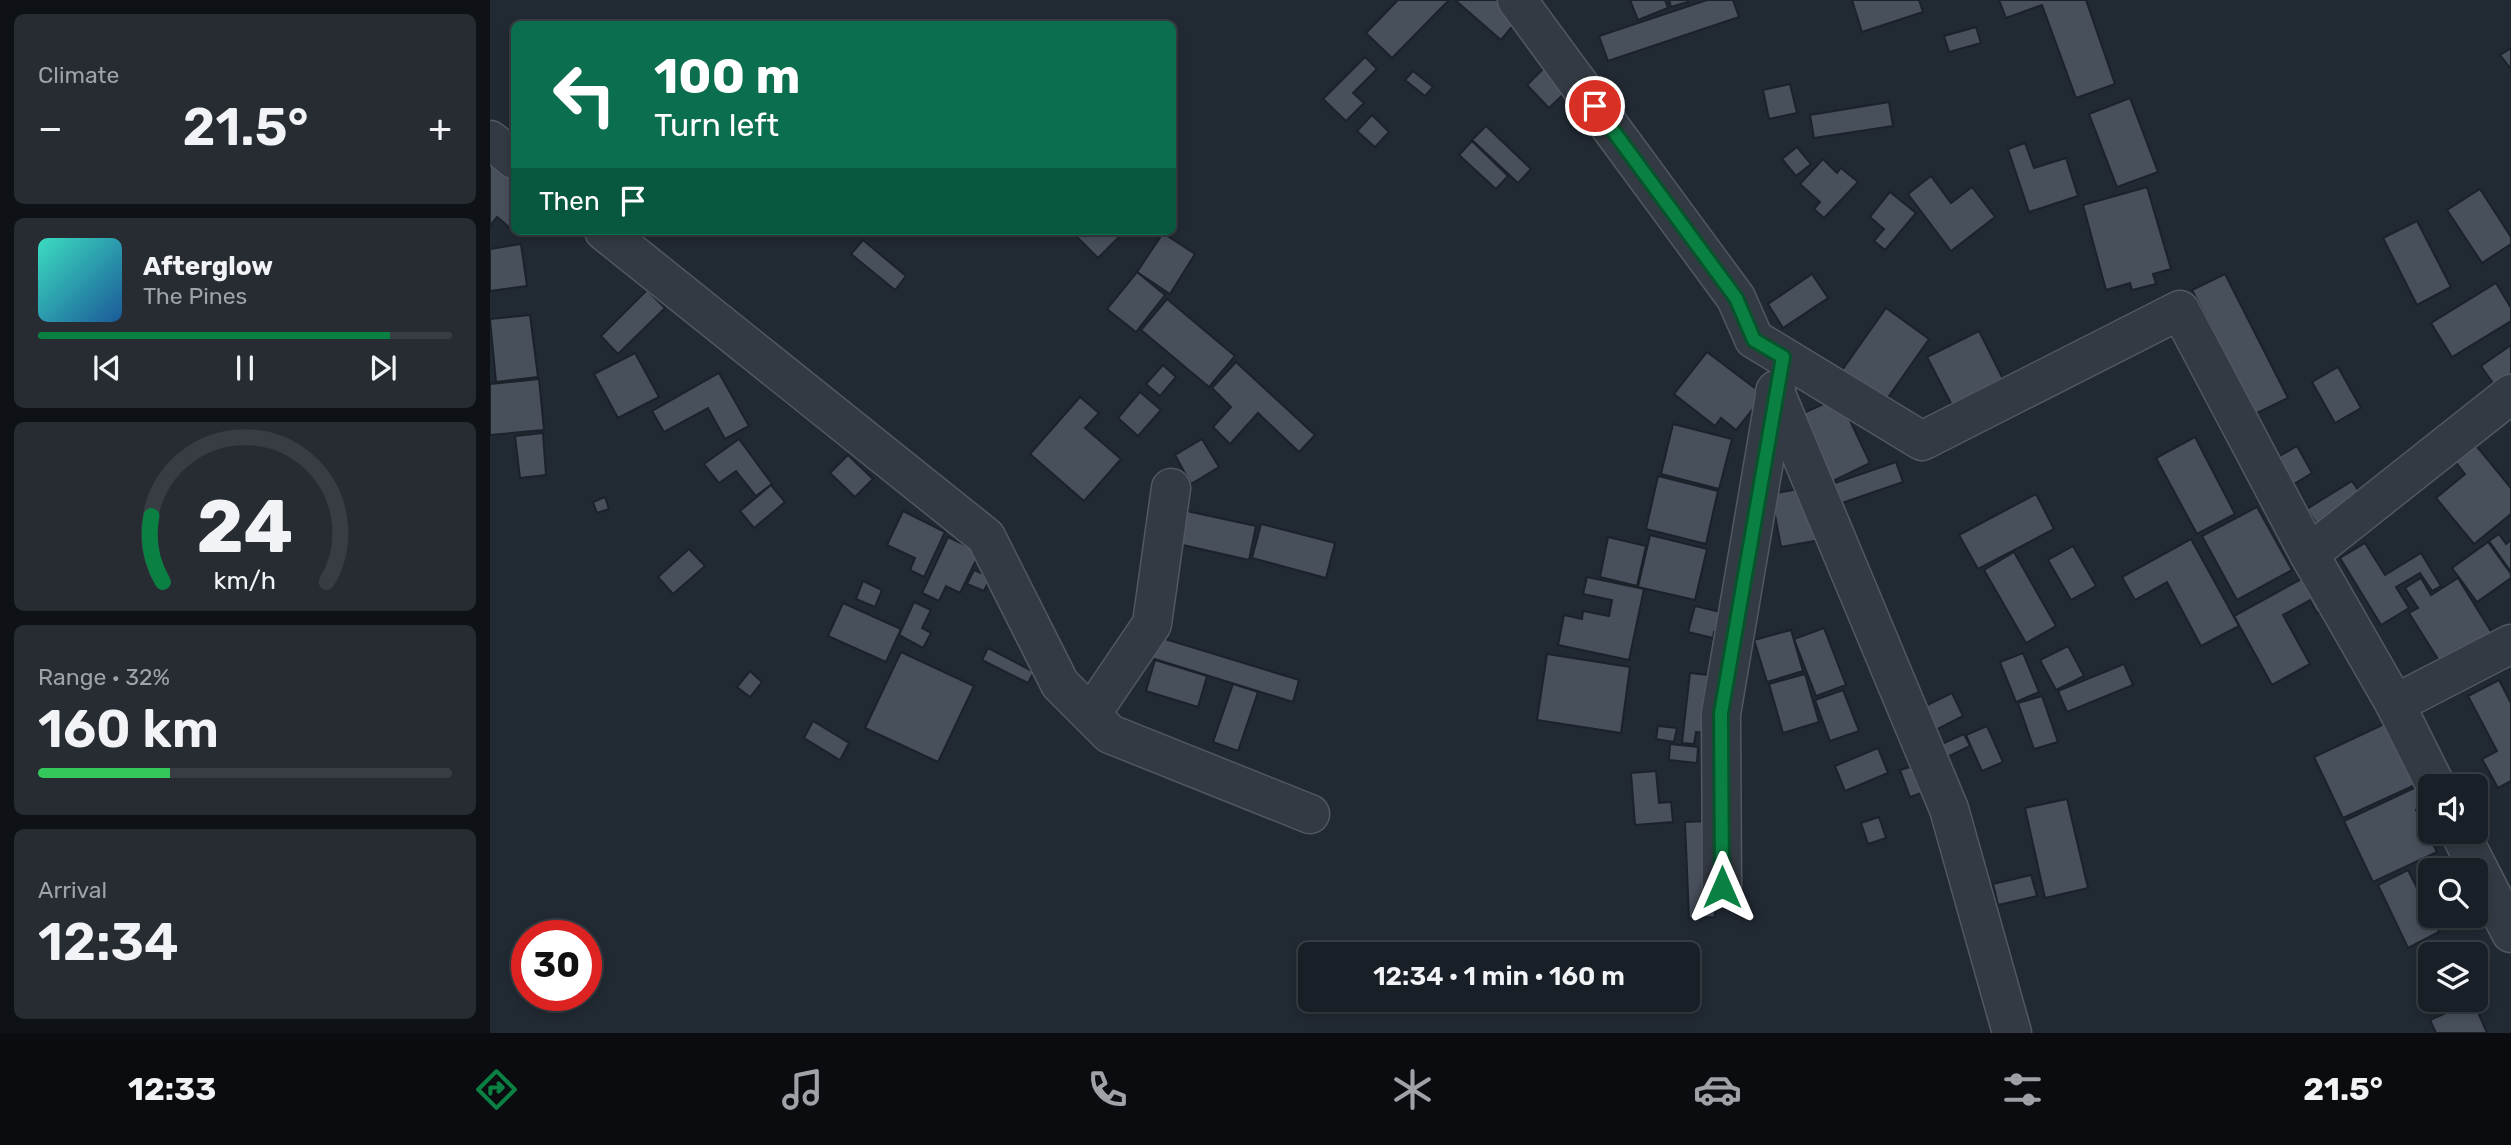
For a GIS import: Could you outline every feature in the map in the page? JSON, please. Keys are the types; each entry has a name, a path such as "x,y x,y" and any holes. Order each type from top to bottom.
{"street":[{"path":"1517,0 1736,298 1754,340 1779,374 1949,809 2012,1033"},
{"path":"490,140 511,157"},
{"path":"609,235 986,537 1060,684 1110,734 1310,814"},
{"path":"1779,374 1922,440 2180,310 2309,554 2395,704 2430,774"},
{"path":"1722,887 1721,713 1779,374"},
{"path":"2309,554 2511,394"},
{"path":"1091,714 1152,624 1171,488"},
{"path":"2395,704 2511,644"},
{"path":"2467,844 2505,908"}],"building":[{"path":"1398,0 1449,0 1392,58 1366,33"},
{"path":"1455,0 1501,0 1520,17 1501,40"},
{"path":"1630,0 1665,0 1668,8 1638,20"},
{"path":"1669,0 1687,0 1688,2 1671,7"},
{"path":"1707,0 1733,0 1739,17 1608,61 1599,36"},
{"path":"1852,0 1919,0 1923,12 1862,32"},
{"path":"1999,0 2086,0 2115,84 2076,98 2042,5 2006,18"},
{"path":"1976,27 1981,43 1949,52 1944,36"},
{"path":"2511,48 2511,69 2500,55"},
{"path":"1365,57 1377,69 1353,93 1364,103 1346,121 1323,99"},
{"path":"1548,64 1571,87 1549,108 1527,85"},
{"path":"1413,71 1433,87 1425,96 1405,80"},
{"path":"1790,84 1797,113 1769,119 1763,90"},
{"path":"2130,98 2158,172 2117,187 2089,114"},
{"path":"1889,102 1893,126 1814,138 1810,115"},
{"path":"1372,115 1389,132 1375,147 1357,131"},
{"path":"1486,126 1531,169 1518,183 1472,140"},
{"path":"1472,141 1508,176 1496,189 1459,155"},
{"path":"2025,143 2034,168 2066,158 2078,196 2029,212 2008,149"},
{"path":"1797,147 1811,164 1796,176 1782,159"},
{"path":"490,159 511,176 511,229 497,217 490,226"},
{"path":"1823,159 1837,173 1841,168 1858,182 1824,218 1814,209 1820,202 1800,184"},
{"path":"1931,176 1951,203 1972,187 1995,217 1951,251 1908,194"},
{"path":"2147,187 2171,269 2153,274 2156,284 2132,290 2130,283 2106,290 2083,205"},
{"path":"2480,189 2511,237 2511,244 2482,263 2447,210"},
{"path":"1890,192 1916,213 1885,250 1874,241 1884,229 1870,217"},
{"path":"2417,221 2451,287 2417,305 2383,238"},
{"path":"1075,235 1121,235 1098,258"},
{"path":"1162,235 1166,235 1195,254 1170,294 1137,272"},
{"path":"863,240 906,276 895,290 851,254"},
{"path":"521,244 527,286 490,291 490,249"},
{"path":"1137,272 1165,295 1136,332 1107,309"},
{"path":"1812,274 1828,298 1783,328 1768,304"},
{"path":"2225,274 2288,398 2255,414 2192,290"},
{"path":"2496,283 2511,308 2511,321 2452,357 2431,323"},
{"path":"647,290 665,308 618,354 601,336"},
{"path":"1167,299 1235,356 1209,387 1141,330"},
{"path":"1886,308 1929,339 1882,406 1838,376"},
{"path":"530,315 538,377 496,382 490,319"},
{"path":"1979,331 2007,387 1956,413 1927,357"},
{"path":"2511,345 2511,379 2497,389 2481,366"},
{"path":"1707,352 1764,395 1736,430 1721,418 1715,426 1674,394"},
{"path":"635,353 659,397 618,418 594,374"},
{"path":"1236,362 1315,435 1299,452 1258,413 1230,444 1213,427 1231,407 1212,388"},
{"path":"1163,365 1176,377 1160,396 1146,384"},
{"path":"2338,367 2361,408 2335,423 2312,382"},
{"path":"719,373 749,426 725,439 708,408 664,432 652,411"},
{"path":"539,379 544,430 490,435 490,384"},
{"path":"1140,392 1161,410 1138,436 1118,418"},
{"path":"1080,397 1099,413 1085,428 1121,459 1084,501 1030,454"},
{"path":"1839,397 1870,463 1831,482 1799,415"},
{"path":"1673,424 1732,439 1719,489 1661,474"},
{"path":"543,433 546,475 520,478 515,436"},
{"path":"2195,437 2235,514 2197,534 2156,458"},
{"path":"739,439 772,484 756,496 736,471 719,483 704,464"},
{"path":"1202,439 1219,467 1191,484 1175,455"},
{"path":"2474,443 2511,488 2511,514 2474,544 2436,498 2465,474 2454,460"},
{"path":"2297,446 2312,473 2294,484 2278,457"},
{"path":"848,455 873,479 855,497 830,473"},
{"path":"1896,462 1903,482 1839,504 1832,484"},
{"path":"1658,476 1718,491 1706,544 1646,529"},
{"path":"2352,481 2362,496 2317,525 2307,509"},
{"path":"771,485 785,502 754,528 740,511"},
{"path":"1809,487 1820,540 1781,547 1771,494"},
{"path":"2036,494 2054,529 1978,569 1959,535"},
{"path":"605,497 609,509 597,513 593,502"},
{"path":"2257,507 2292,570 2237,600 2202,536"},
{"path":"1182,510 1256,526 1249,560 1174,543"},
{"path":"903,511 945,532 924,577 910,570 915,558 887,545"},
{"path":"1261,524 1335,543 1326,578 1252,558"},
{"path":"2499,534 2506,544 2511,540 2511,572 2489,541"},
{"path":"1650,535 1707,549 1695,600 1638,587"},
{"path":"948,537 980,552 960,593 946,586 939,601 922,593"},
{"path":"1608,537 1646,546 1637,586 1600,577"},
{"path":"2191,539 2239,626 2201,646 2167,582 2135,600 2122,577"},
{"path":"2488,542 2511,574 2511,578 2477,602 2452,568"},
{"path":"2365,543 2385,575 2421,553 2441,586 2432,591 2420,573 2396,587 2409,608 2381,625 2340,558"},
{"path":"2073,546 2096,586 2071,600 2048,560"},
{"path":"689,549 705,566 673,594 658,577"},
{"path":"2014,552 2056,626 2026,643 1984,570"},
{"path":"974,570 991,577 984,591 967,584"},
{"path":"2316,571 2335,604 2317,613 2310,600 2283,615 2310,664 2272,685 2234,616"},
{"path":"1587,577 1644,589 1629,660 1558,645 1564,615 1582,619 1583,611 1609,616 1612,600 1583,594"},
{"path":"2421,578 2431,595 2458,578 2500,646 2448,675 2409,613 2418,608 2405,588"},
{"path":"863,581 882,590 875,607 856,599"},
{"path":"914,602 931,610 922,628 931,633 923,648 899,635"},
{"path":"843,603 901,629 886,662 828,636"},
{"path":"1695,606 1725,613 1720,633 1714,632 1713,638 1688,632"},
{"path":"1824,628 1846,685 1816,696 1794,639"},
{"path":"1791,630 1803,671 1767,682 1754,640"},
{"path":"1152,635 1299,680 1293,702 1145,656"},
{"path":"2068,646 2084,676 2056,690 2040,660"},
{"path":"988,648 1034,672 1028,683 982,660"},
{"path":"901,652 974,686 938,762 865,728"},
{"path":"2023,653 2039,692 2016,702 2000,662"},
{"path":"1547,654 1630,667 1621,733 1537,720"},
{"path":"1155,660 1207,676 1198,707 1146,691"},
{"path":"2124,664 2133,685 2067,712 2058,691"},
{"path":"750,671 762,682 750,697 737,687"},
{"path":"1690,673 1708,675 1715,733 1696,732 1694,744 1682,743"},
{"path":"1805,674 1819,722 1783,733 1769,684"},
{"path":"2499,680 2511,703 2511,781 2498,788 2482,759 2497,751 2468,696"},
{"path":"1233,684 1258,692 1238,751 1213,742"},
{"path":"1843,690 1859,731 1830,741 1815,700"},
{"path":"1952,693 1963,716 1928,734 1917,710"},
{"path":"2042,696 2058,742 2034,749 2018,703"},
{"path":"2397,718 2423,774 2418,774 2418,784 2343,818 2314,757"},
{"path":"813,721 849,743 840,760 804,738"},
{"path":"1658,726 1677,728 1674,742 1656,739"},
{"path":"1987,726 2003,762 1982,771 1966,735"},
{"path":"1964,734 1970,746 1941,760 1935,747"},
{"path":"1670,744 1698,747 1697,763 1669,760"},
{"path":"1878,748 1888,773 1845,791 1835,766"},
{"path":"1917,765 1927,791 1910,797 1900,770"},
{"path":"1656,771 1659,803 1671,802 1673,822 1635,825 1631,773"},
{"path":"2418,786 2418,844 2433,844 2437,852 2418,858 2418,861 2373,882 2344,821"},
{"path":"2067,799 2088,888 2045,898 2025,808"},
{"path":"1879,817 1886,838 1868,844 1861,823"},
{"path":"1711,821 1715,917 1689,918 1685,822"},
{"path":"2408,870 2418,890 2418,928 2437,928 2439,932 2408,948 2378,885"},
{"path":"2031,875 2037,896 1998,905 1993,884"},
{"path":"2448,1012 2478,1012 2487,1033 2436,1033 2430,1020"}],"route":[{"path":"1595,106 1736,298 1754,340 1783,357 1721,713 1722,887"}]}
